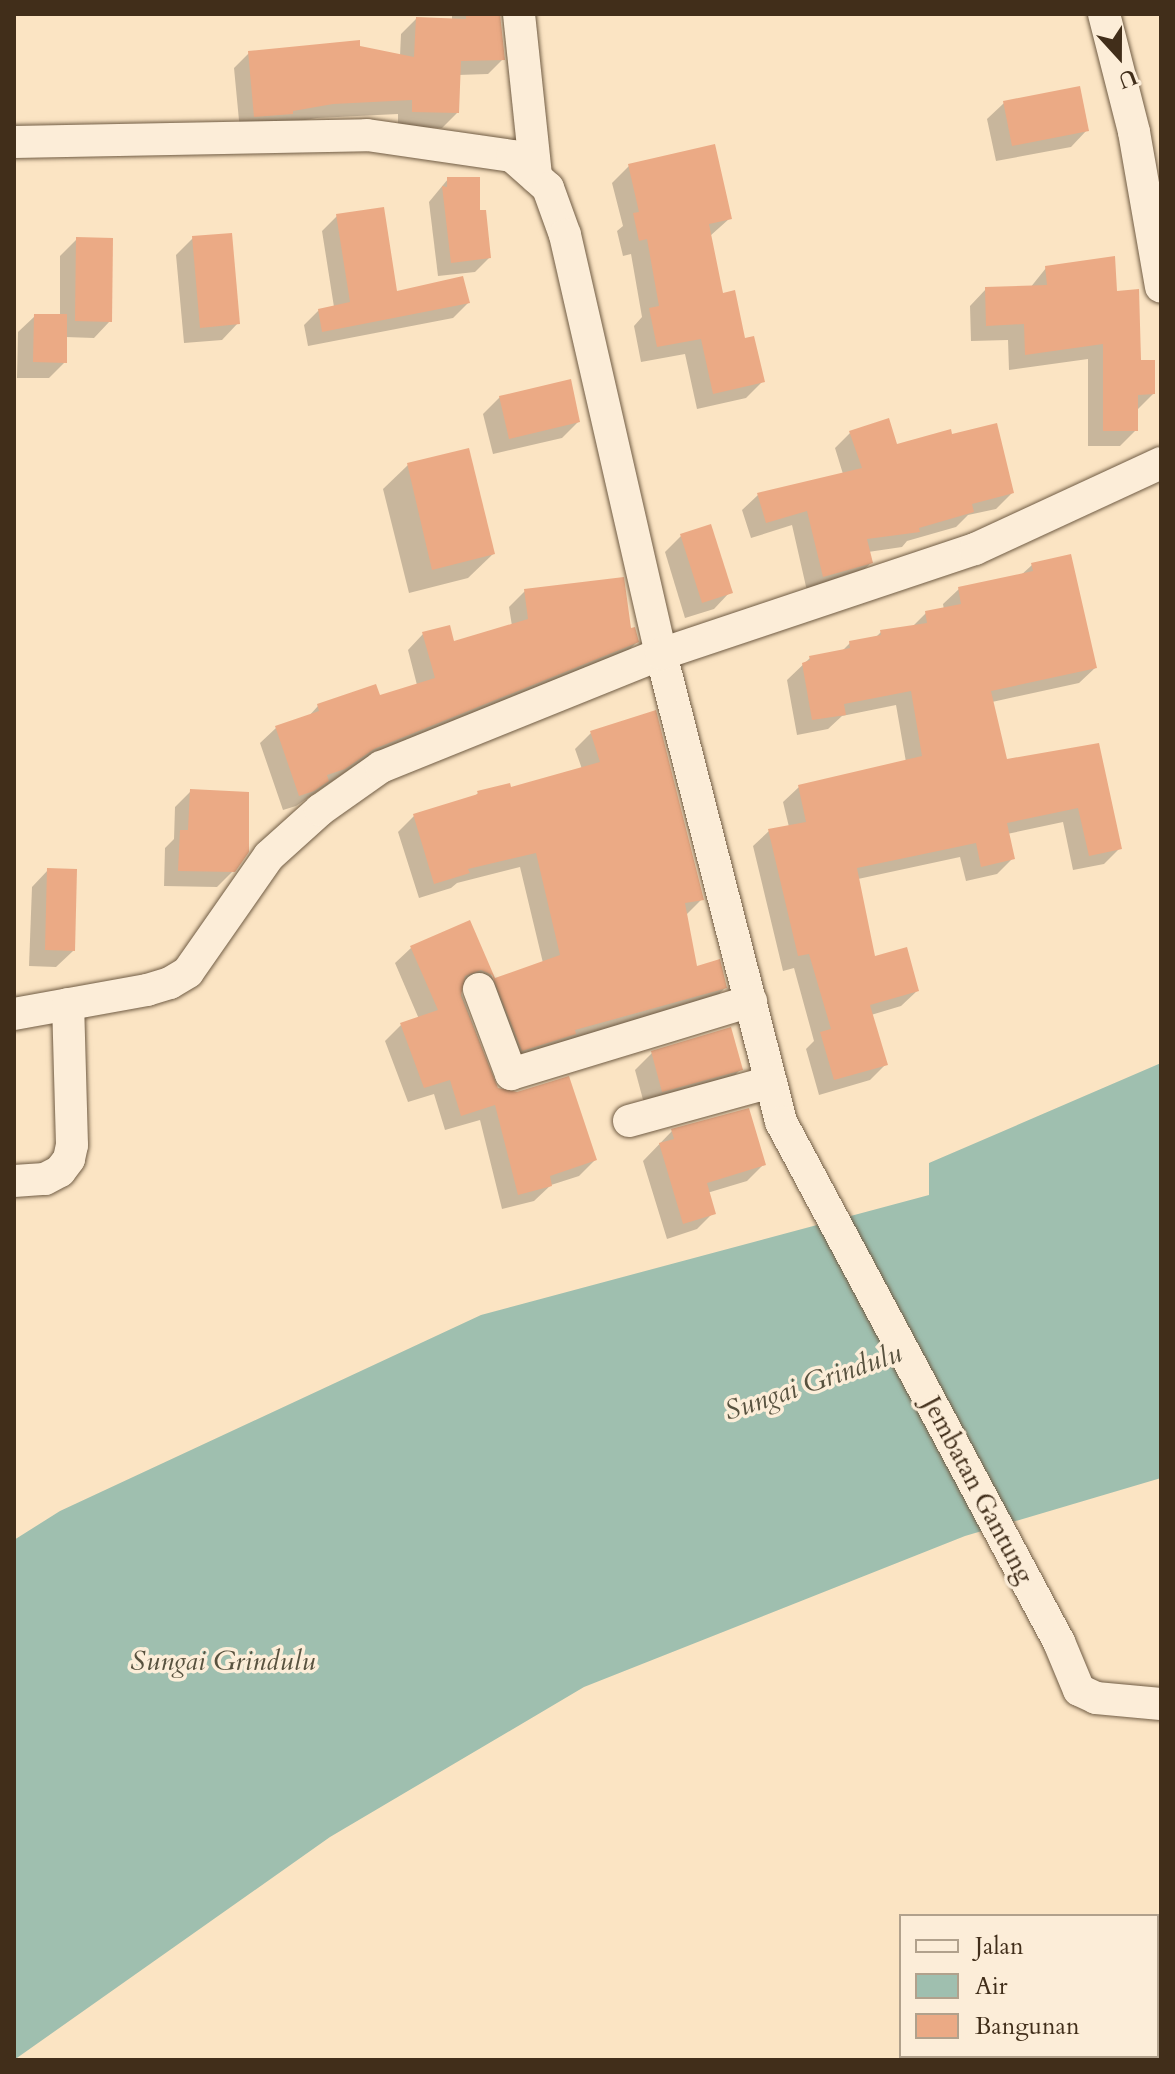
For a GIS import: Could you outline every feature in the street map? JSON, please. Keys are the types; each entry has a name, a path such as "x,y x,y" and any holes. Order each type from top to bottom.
{"street":[{"path":"519,14 536,177"},
{"path":"1104,14 1134,132 1161,287"},
{"path":"14,142 367,135 512,156 536,177"},
{"name":"Jembatan Gantung","path":"536,177 548,188 565,235 661,654 781,1122 1059,1642 1079,1690 1096,1698 1161,1704"},
{"path":"14,1014 147,990 188,972 269,856 320,810 381,767 661,654 975,549 1161,463"},
{"path":"479,989 511,1074 751,1001"},
{"path":"14,1181 45,1179 60,1171 69,1159 72,1145 68,1004"},
{"path":"629,1121 771,1082"}],"water":[{"name":"Sungai Grindulu","path":"1161,1063 1161,1478 965,1536 584,1687 330,1837 14,2060 14,1540 60,1511 481,1315 929,1195 929,1163"}],"building":[{"path":"466,14 500,14 505,60 461,61 459,113 412,112 412,100 333,104 293,111 293,114 254,117 248,51 360,40 360,46 414,57 416,17 466,19"},
{"path":"1080,86 1089,131 1012,146 1003,101"},
{"path":"715,144 732,219 709,224 723,293 735,290 745,338 754,336 765,382 713,394 701,339 657,347 649,308 659,306 647,239 639,241 633,213 639,212 628,164"},
{"path":"447,177 480,177 480,210 486,210 491,258 451,263 442,186 447,187"},
{"path":"384,207 397,291 463,276 470,303 322,332 318,309 350,302 336,214"},
{"path":"232,233 240,324 200,328 192,236"},
{"path":"76,237 113,238 112,322 75,321"},
{"path":"1115,256 1117,291 1139,289 1141,360 1155,360 1155,394 1138,395 1138,431 1103,431 1103,344 1025,355 1024,324 986,326 985,287 1047,285 1045,266"},
{"path":"34,314 67,314 67,363 33,362"},
{"path":"571,379 580,422 509,439 499,396"},
{"path":"889,418 897,444 951,429 952,434 997,423 1014,493 972,504 974,512 919,528 920,532 867,539 873,563 823,577 807,511 766,523 757,493 862,468 849,431"},
{"path":"469,448 495,554 432,570 407,463"},
{"path":"711,524 733,593 702,603 680,534"},
{"path":"1071,554 1097,668 991,691 1007,759 1099,743 1122,849 1089,856 1078,808 1007,823 1015,859 981,867 976,843 857,868 875,956 907,947 919,991 870,1005 888,1065 834,1080 820,1032 831,1029 809,954 798,956 768,829 806,822 798,785 922,756 911,691 844,704 846,715 812,720 802,663 810,660 809,656 850,648 849,641 881,635 880,630 927,623 925,611 961,604 958,587 1033,571 1031,563"},
{"path":"624,577 631,628 635,627 639,642 374,749 345,769 327,775 329,781 314,791 299,796 275,726 319,711 317,704 376,684 380,695 435,678 422,632 450,625 454,641 528,619 524,589"},
{"path":"656,710 704,900 685,903 697,966 720,959 727,988 575,1030 576,1034 522,1051 492,975 481,970 465,976 461,996 498,1088 517,1092 569,1076 597,1160 550,1176 552,1186 518,1195 495,1105 461,1116 450,1080 424,1088 400,1023 438,1010 410,946 470,920 495,978 560,955 536,853 468,869 470,873 434,884 413,814 478,794 477,791 510,783 511,787 600,762 590,731"},
{"path":"190,789 249,792 249,852 235,872 178,871 180,830 188,830"},
{"path":"47,868 77,869 75,951 45,950"},
{"path":"731,1027 743,1070 662,1092 651,1051"},
{"path":"749,1108 766,1165 707,1183 716,1214 683,1224 659,1143 674,1139 671,1129"}]}
